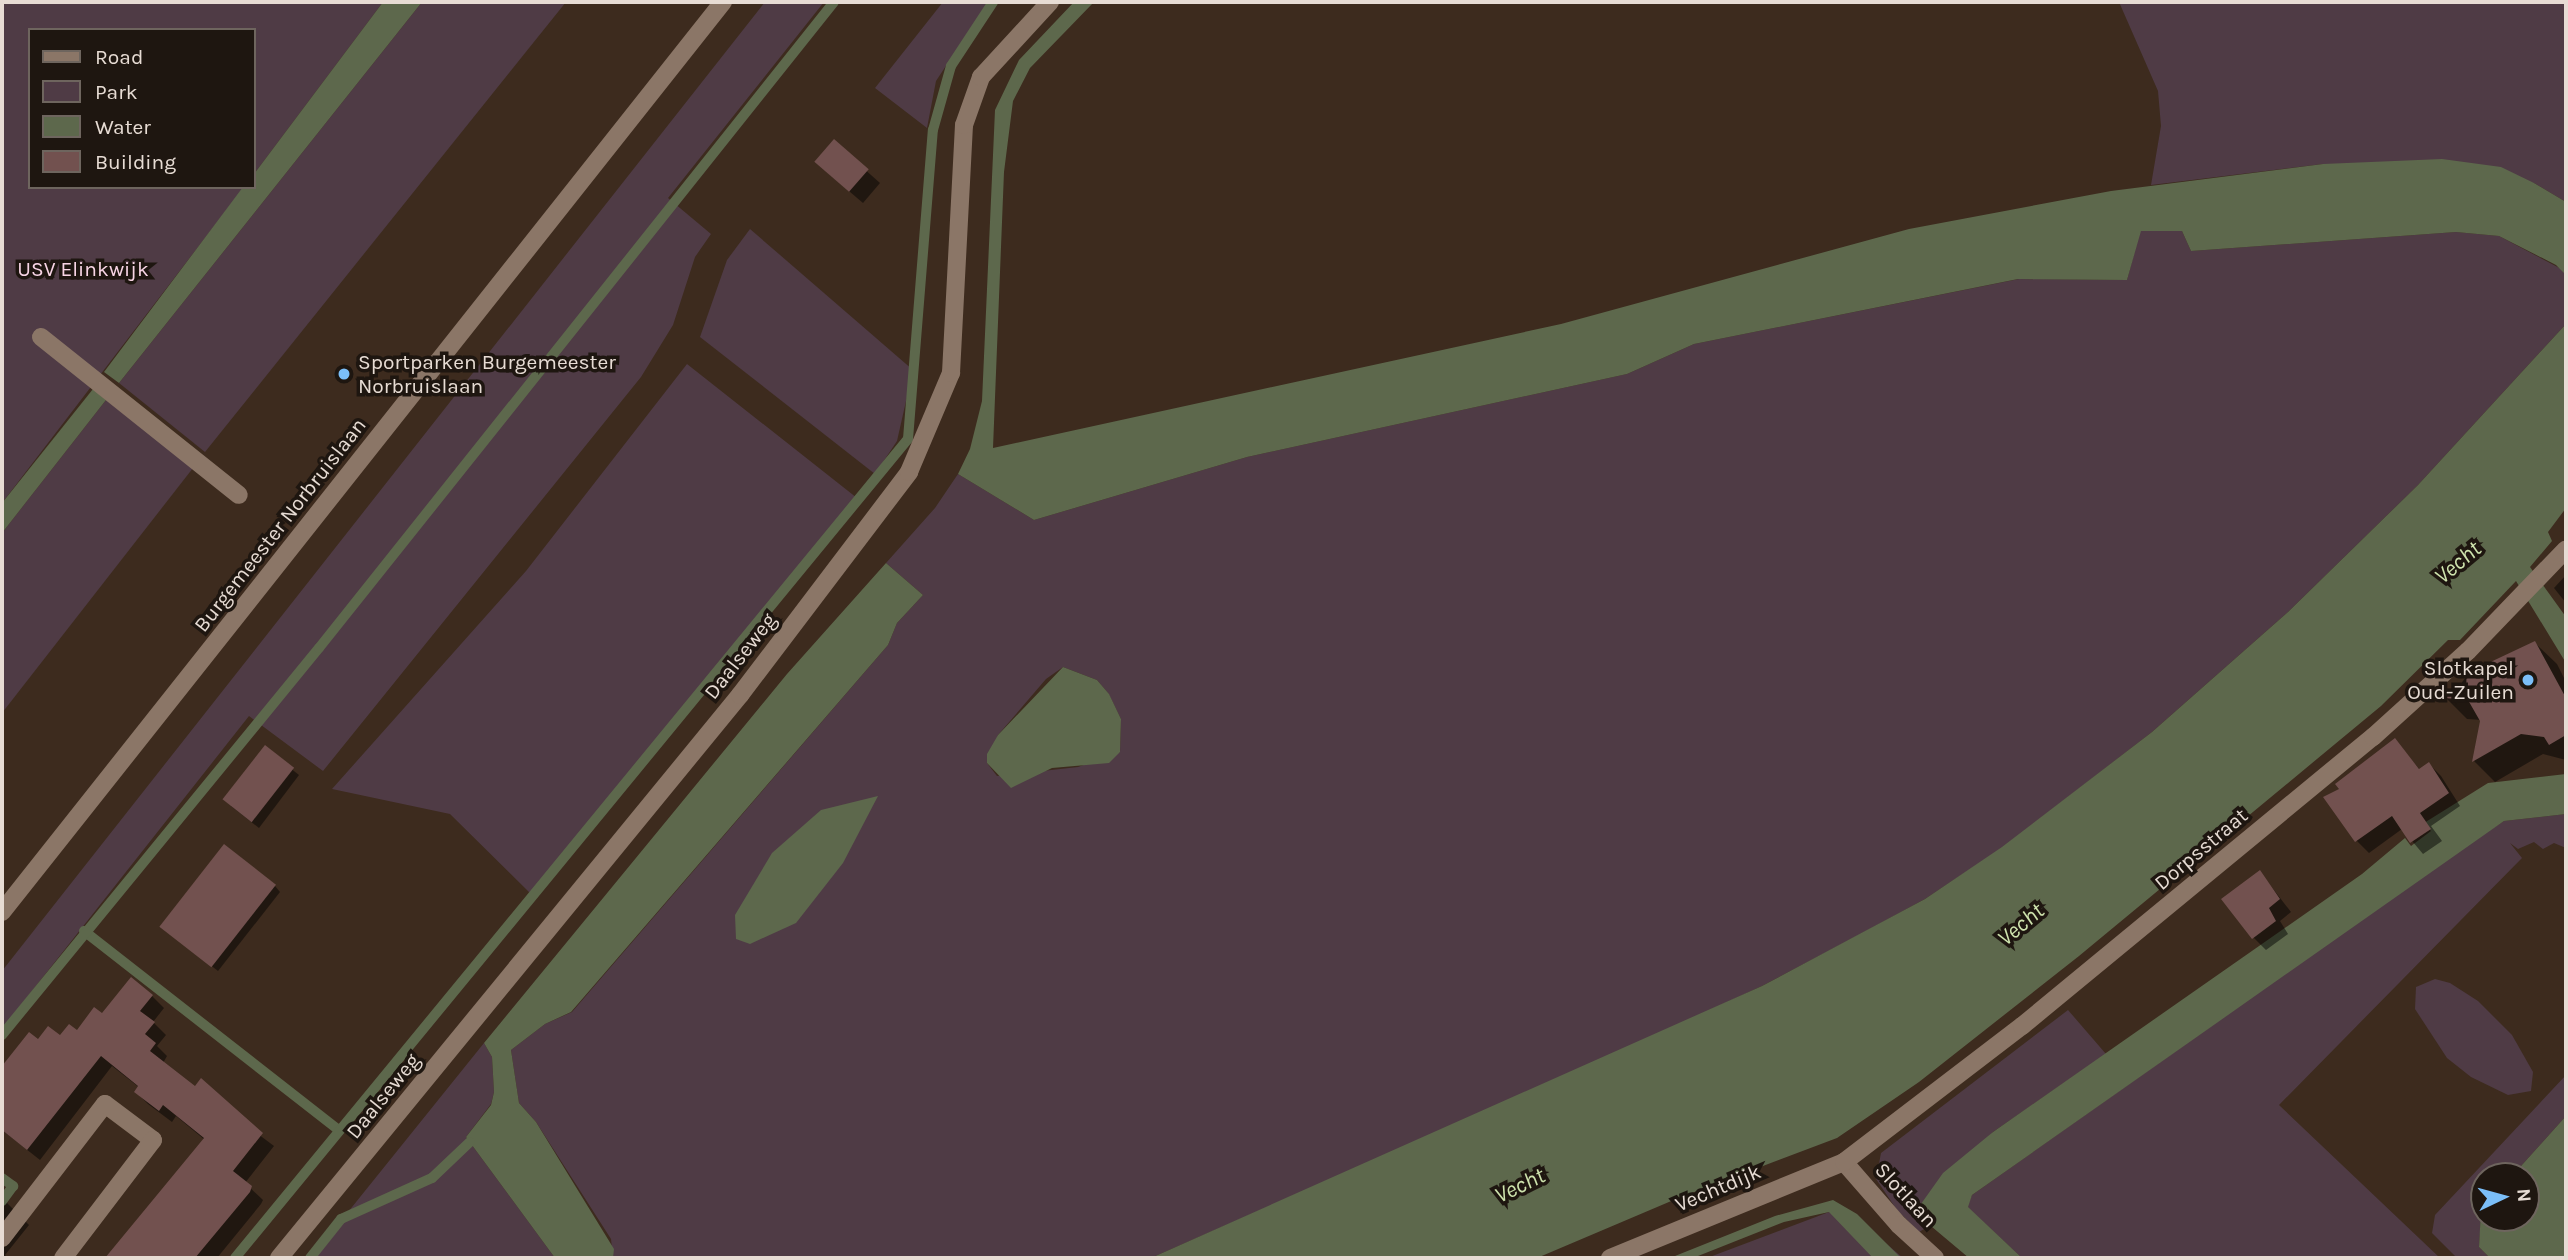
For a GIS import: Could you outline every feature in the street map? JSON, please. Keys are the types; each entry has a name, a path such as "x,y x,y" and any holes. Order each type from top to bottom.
{"street":[{"name":"Burgemeester Norbruislaan","path":"2,912 723,2"},
{"name":"Daalseweg","path":"279,1258 740,695 909,472 951,373 964,125 981,78 1050,2"},
{"path":"41,337 239,495"},
{"name":"Dorpsstraat","path":"1844,1162 2022,1026 2373,737 2539,581 2566,549"},
{"path":"2,1238 105,1104 153,1140 63,1258"},
{"name":"Vechtdijk","path":"1610,1258 1844,1162"},
{"name":"Slotlaan","path":"1844,1162 1935,1258"}],"green space":[{"name":"USV Elinkwijk","path":"2,2 383,2 256,171 256,28 28,28 28,189 242,189 2,503"},
{"path":"422,2 566,2 205,452 119,383"},
{"path":"765,2 824,2 668,198 711,234 695,257 673,325 641,377 323,771 249,716 2,1029 2,971"},
{"path":"943,2 988,2 936,81 927,128 875,88"},
{"path":"2119,2 2566,2 2566,202 2534,183 2323,164 2151,185 2161,126 2158,91"},
{"path":"750,229 913,370 897,441 875,474 700,337 727,260"},
{"path":"2140,231 2182,231 2191,251 2456,232 2499,236 2565,271 2566,324 2418,485 2288,612 2152,732 2002,848 1925,899 1762,986 1593,1064 1151,1258 613,1258 611,1239 536,1122 519,1103 511,1050 545,1024 572,1012 888,645 897,623 923,595 886,563 935,508 958,474 1034,520 1247,457 1627,374 1694,344 2019,279 2127,280","holes":["1063,667 1097,680 1108,693 1121,719 1120,752 1078,767 997,776 987,763 998,735 1046,679"]},
{"path":"687,364 857,498 532,895 450,814 332,789 526,571"},
{"path":"106,400 193,468 2,713 2,533"},
{"path":"2566,814 2566,848 2554,843 2543,849 2534,842 2518,849 2510,843 2522,858 2279,1105 2440,1258 2022,1258 1967,1207 1972,1195 2476,839 2504,821"},
{"path":"2435,979 2450,983 2478,1001 2512,1035 2533,1072 2531,1091 2508,1095 2471,1077 2447,1058 2415,1009 2416,987"},
{"path":"2068,1010 2106,1054 1993,1132 1919,1216 1931,1225 1919,1232 1897,1210 1876,1179 1881,1153"},
{"path":"484,1043 492,1057 494,1092 491,1104 466,1137 555,1258 311,1258"},
{"path":"2566,1075 2566,1116 2525,1162 2485,1162"},
{"path":"2470,1178 2470,1232 2480,1232 2479,1247 2490,1258 2457,1258 2432,1233 2435,1215"},
{"path":"1841,1205 1903,1258 1707,1258 1829,1212"}],"water":[{"path":"383,2 422,2 119,383 104,372 241,189 256,189 256,171"},
{"path":"1074,2 1094,2 1030,68 1013,101 1004,172 993,448 1561,324 1909,229 2111,191 2323,164 2442,159 2501,167 2566,202 2566,275 2556,265 2499,236 2456,232 2191,251 2182,231 2141,231 2127,280 2018,279 1694,344 1627,374 1247,457 1034,520 958,474 970,449 982,401 995,110 1019,60"},
{"name":"Vecht","path":"2566,324 2566,508 2548,532 2552,541 2530,567 2566,617 2566,663 2516,581 2460,640 2448,640 2381,706 2079,956 1919,1082 1837,1138 1676,1199 1537,1258 1151,1258 1762,986 1925,899 2002,847 2152,732 2288,612 2418,485"},
{"path":"93,389 106,400 2,533 2,503"},
{"path":"886,563 923,595 897,623 888,645 571,1012 545,1024 511,1050 519,1103 536,1122 614,1249 613,1258 555,1258 466,1137 491,1105 494,1092 492,1057 484,1043 787,674"},
{"path":"1063,667 1097,680 1109,694 1121,719 1120,752 1109,763 1052,768 1011,788 987,763 987,754 998,735"},
{"path":"2566,774 2566,814 2504,821 1972,1195 1968,1207 2022,1258 1969,1258 1919,1216 1916,1211 1943,1173 1993,1132 2362,874 2405,838 2411,846 2431,831 2424,823 2488,783"},
{"path":"878,796 843,863 796,923 750,944 736,939 735,915 772,853 821,810"},
{"path":"2566,1116 2566,1258 2490,1258 2479,1247 2480,1232 2540,1232 2540,1162 2525,1162"},
{"path":"1833,1200 1857,1214 1901,1258 1873,1258 1829,1212 1784,1222 1693,1258 1670,1258 1775,1216"}],"building":[{"path":"834,139 869,169 849,192 814,162"},
{"path":"2535,641 2566,698 2566,735 2549,745 2544,737 2521,734 2472,762 2480,721 2468,700 2444,698 2482,666"},
{"path":"2395,738 2419,769 2429,762 2449,793 2420,813 2431,829 2410,843 2392,816 2355,842 2323,797 2339,789 2335,784"},
{"path":"265,745 294,768 252,822 223,799"},
{"path":"224,844 276,885 211,967 159,927"},
{"path":"2260,870 2280,899 2269,908 2276,921 2252,939 2221,899"},
{"path":"131,977 153,995 140,1011 155,1022 145,1034 156,1043 150,1051 195,1086 201,1078 263,1133 233,1171 252,1186 250,1192 195,1258 105,1258 204,1138 163,1105 159,1111 134,1092 138,1086 101,1056 27,1150 2,1130 2,1066 29,1032 38,1039 48,1026 60,1035 69,1024 77,1030 94,1007 102,1013"}],"waterway":[{"path":"2,1035 319,648 834,2"},
{"path":"235,1258 908,439 933,130 951,66 993,2"},
{"path":"84,931 339,1130"},
{"path":"310,1258 341,1219 432,1178 470,1142"},
{"path":"2,1178 13,1186 2,1201"}],"place":[{"name":"Sportparken Burgemeester Norbruislaan","path":"344,374"},
{"name":"Slotkapel Oud-Zuilen","path":"2528,680"}]}
